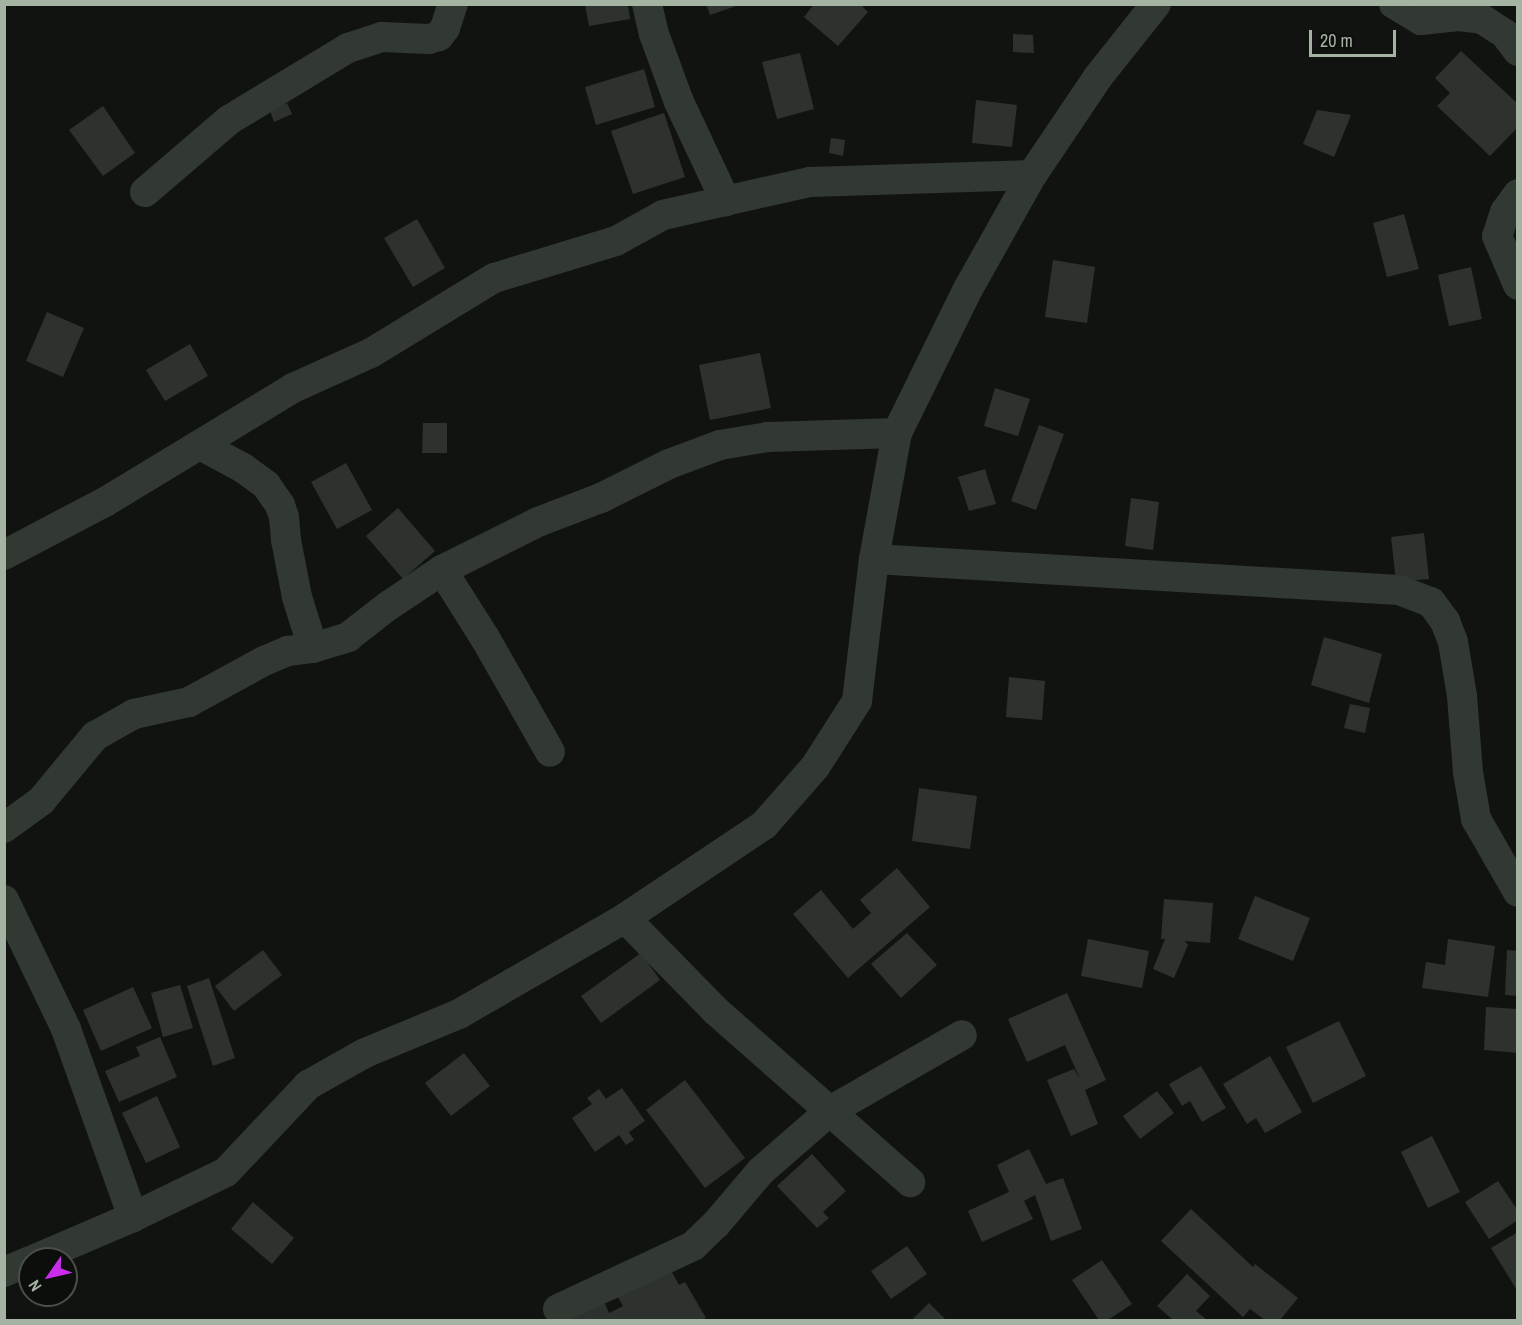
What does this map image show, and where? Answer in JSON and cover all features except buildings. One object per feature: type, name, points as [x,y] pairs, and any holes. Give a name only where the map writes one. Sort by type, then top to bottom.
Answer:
[{"type":"street","points":[[145,192],[229,120],[348,48],[382,37],[429,39],[439,36],[445,28],[453,4]]},
{"type":"street","points":[[647,4],[654,34],[679,102],[726,202]]},
{"type":"street","points":[[63,1247],[134,1217],[226,1172],[308,1086],[365,1053],[459,1014],[625,918],[764,825],[815,767],[857,701],[874,559],[897,433],[968,289],[1032,175],[1098,77],[1156,4]]},
{"type":"street","points":[[1394,4],[1421,20],[1459,15],[1482,19],[1505,34],[1518,51]]},
{"type":"street","points":[[4,555],[105,502],[202,446],[293,388],[371,353],[494,278],[616,241],[663,215],[810,182],[1032,175]]},
{"type":"street","points":[[1518,194],[1505,212],[1497,236],[1518,285]]},
{"type":"street","points":[[4,828],[41,801],[95,736],[134,714],[189,702],[264,661],[288,651],[313,648],[348,637],[388,606],[442,570],[538,522],[601,498],[669,464],[720,445],[768,437],[897,433]]},
{"type":"street","points":[[202,446],[243,468],[266,485],[280,506],[297,597],[313,648]]},
{"type":"street","points":[[874,559],[1399,590],[1431,602],[1445,621],[1454,642],[1462,696],[1467,772],[1476,819],[1518,892]]},
{"type":"street","points":[[442,570],[485,638],[550,752]]},
{"type":"street","points":[[4,900],[66,1029],[134,1217]]},
{"type":"street","points":[[625,918],[716,1011],[910,1182]]},
{"type":"street","points":[[558,1309],[693,1246],[716,1224],[761,1171],[830,1111],[962,1035]]},
{"type":"street","points":[[4,1272],[18,1266]]}]
